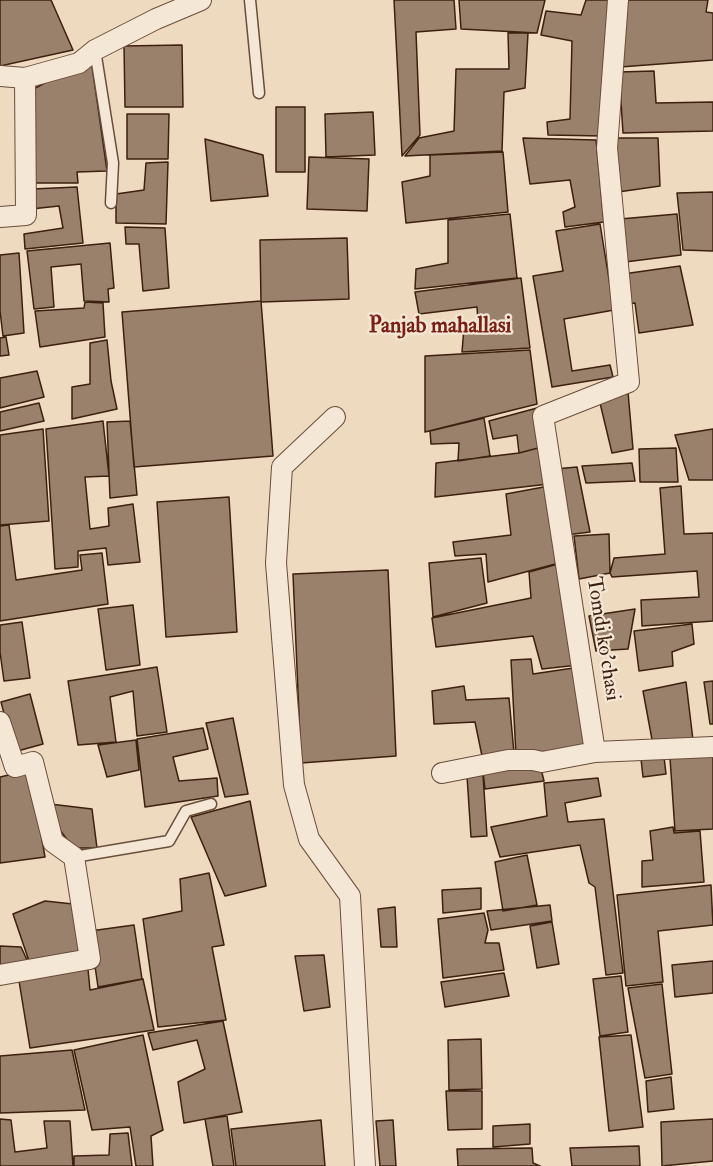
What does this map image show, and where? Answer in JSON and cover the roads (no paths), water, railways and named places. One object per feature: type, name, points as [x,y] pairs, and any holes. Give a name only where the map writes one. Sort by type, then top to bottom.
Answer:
[{"type":"street","points":[[0,76],[25,78],[79,63],[95,50],[156,19],[201,0]]},
{"type":"street","name":"Tomdi ko'chasi","points":[[595,752],[543,416],[629,382],[607,148],[618,0]]},
{"type":"street","points":[[0,217],[26,215],[25,78]]},
{"type":"street","points":[[335,417],[282,467],[276,562],[294,785],[309,839],[350,896],[365,1166]]},
{"type":"street","points":[[0,722],[15,767],[33,762],[53,842],[74,857],[90,959],[0,975]]},
{"type":"street","points":[[442,773],[508,760],[542,762],[595,752],[713,747]]},
{"type":"lane","points":[[250,0],[259,93]]},
{"type":"lane","points":[[95,50],[112,163],[111,203]]},
{"type":"lane","points":[[74,857],[169,841],[186,811],[211,804]]},
{"type":"district","name":"Panjab mahallasi","points":[[440,327]]}]
